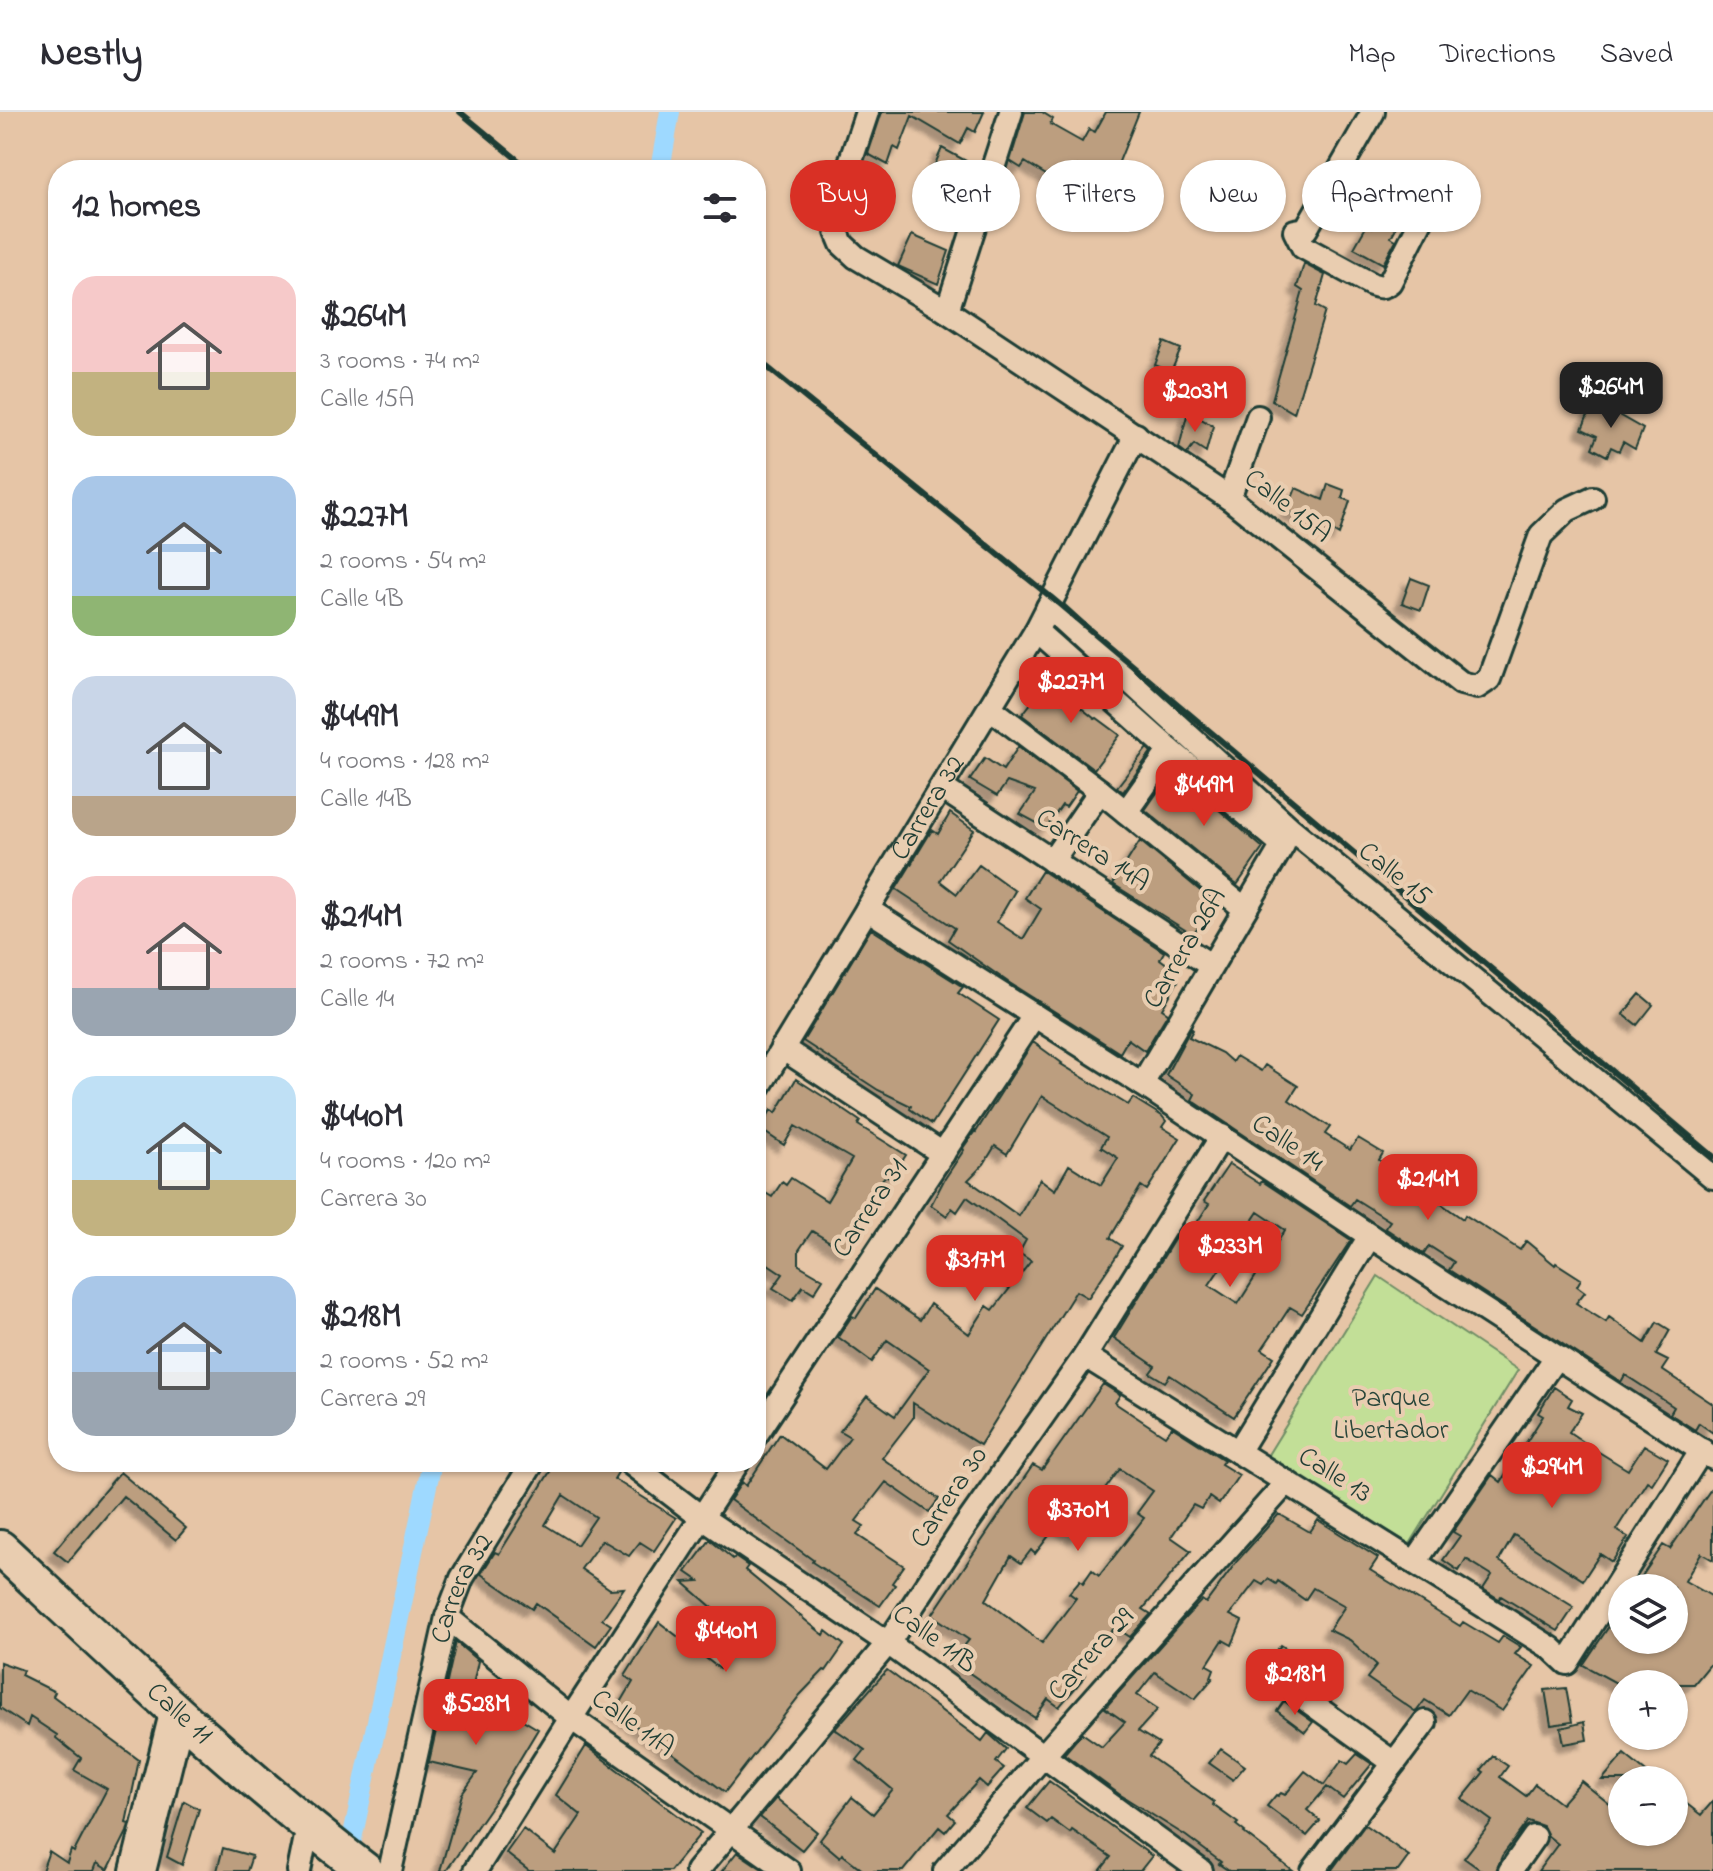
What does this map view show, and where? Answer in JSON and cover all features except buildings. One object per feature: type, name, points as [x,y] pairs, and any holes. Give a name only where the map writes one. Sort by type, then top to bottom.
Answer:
[{"type":"main road","name":"Calle 11","points":[[0,1548],[177,1714],[308,1827],[366,1871]]},
{"type":"main road","points":[[138,1871],[177,1714]]},
{"type":"street","name":"Calle 15A","points":[[867,112],[841,190],[837,232],[842,244],[856,257],[947,311],[1229,498],[1461,683],[1477,687],[1489,679],[1541,535],[1567,510],[1593,498]]},
{"type":"street","points":[[947,311],[1011,112]]},
{"type":"street","points":[[1346,160],[1373,112]]},
{"type":"street","points":[[1302,230],[1295,231],[1303,247],[1380,287],[1390,282],[1415,232]]},
{"type":"street","points":[[1229,498],[1258,417]]},
{"type":"street","name":"Carrera 32","points":[[766,1075],[1036,631],[1136,435]]},
{"type":"street","name":"Calle 15","points":[[1048,607],[1291,829],[1713,1177]]},
{"type":"street","points":[[1036,631],[1170,750],[1126,812]]},
{"type":"street","points":[[990,708],[1100,791],[1245,909]]},
{"type":"street","name":"Carrera 26A","points":[[1142,1084],[1283,845],[1170,750]]},
{"type":"street","name":"Carrera 14A","points":[[942,788],[1210,965]]},
{"type":"street","points":[[1052,861],[1100,791]]},
{"type":"street","name":"Calle 14","points":[[867,909],[1142,1084],[1707,1454]]},
{"type":"street","name":"Carrera 31","points":[[766,1420],[1034,1016]]},
{"type":"street","points":[[782,1048],[943,1154]]},
{"type":"street","name":"Carrera 30","points":[[697,1871],[888,1643],[966,1525],[1085,1356],[1222,1136]]},
{"type":"street","points":[[1238,1452],[1370,1236]]},
{"type":"street","name":"Calle 13","points":[[1085,1356],[1551,1648],[1567,1663],[1707,1454]]},
{"type":"street","points":[[1415,1562],[1556,1357]]},
{"type":"street","name":"Carrera 32","points":[[390,1871],[447,1617],[462,1578],[527,1472]]},
{"type":"street","name":"Calle 11B","points":[[642,1472],[701,1517],[888,1643],[1201,1871]]},
{"type":"street","points":[[475,1871],[731,1472]]},
{"type":"street","name":"Carrera 29","points":[[948,1870],[1043,1756],[1287,1482]]},
{"type":"street","name":"Calle 11A","points":[[447,1617],[571,1718],[789,1871]]},
{"type":"street","points":[[1287,1686],[1394,1763]]},
{"type":"street","points":[[1313,1871],[1425,1722]]},
{"type":"street","points":[[299,1871],[308,1827]]},
{"type":"street","points":[[1515,1869],[1534,1837]]},
{"type":"green space","name":"Parque Libertador","points":[[1378,1276],[1518,1370],[1410,1544],[1266,1458]]},
{"type":"waterway","points":[[662,160],[670,112]]},
{"type":"waterway","points":[[347,1863],[430,1472]]},
{"type":"railway","points":[[460,112],[518,160]]},
{"type":"railway","points":[[766,366],[1052,598],[1713,1156]]}]
